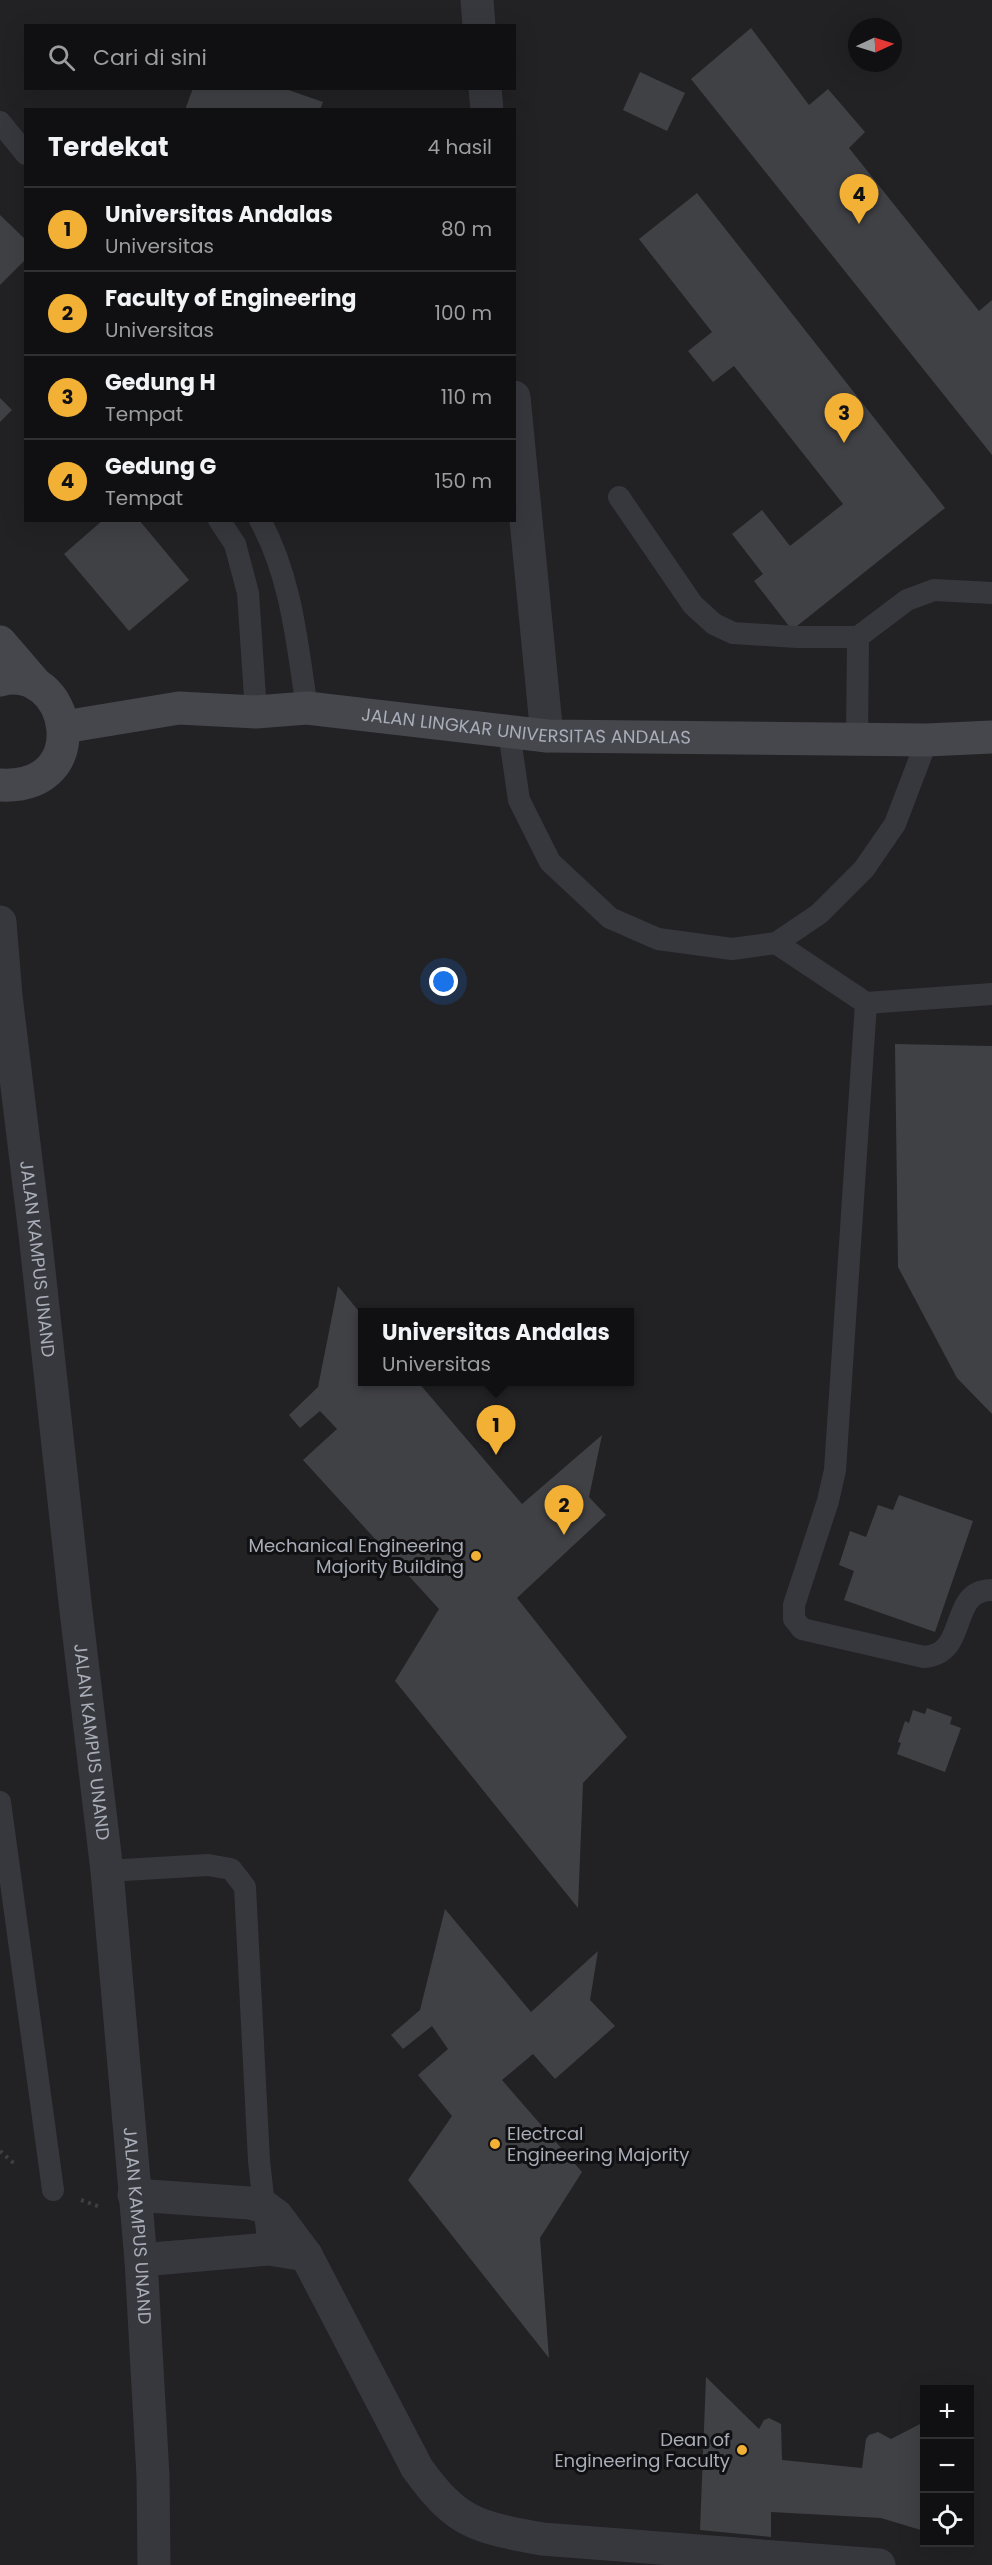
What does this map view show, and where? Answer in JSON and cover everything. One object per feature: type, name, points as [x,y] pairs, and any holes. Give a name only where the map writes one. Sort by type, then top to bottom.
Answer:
[{"type":"street","points":[[477,0],[479,24]]},
{"type":"street","points":[[485,90],[487,108]]},
{"type":"street","points":[[516,418],[547,736]]},
{"type":"street","points":[[0,642],[37,685],[50,696],[59,710],[64,726],[63,743],[57,759],[46,773],[33,782],[17,786],[0,785]]},
{"type":"street","points":[[0,680],[21,679],[37,685]]},
{"type":"street","name":"JALAN LINGKAR UNIVERSITAS ANDALAS","points":[[64,726],[179,708],[256,712],[307,708],[547,736],[857,740],[992,737]]},
{"type":"street","name":"JALAN KAMPUS UNAND","points":[[0,922],[6,996],[107,1871],[141,2260],[153,2475],[154,2565]]},
{"type":"street","points":[[134,2195],[228,2200],[265,2207],[278,2216],[306,2255],[417,2468],[435,2495],[459,2515],[488,2529],[542,2539],[879,2565]]},
{"type":"street","points":[[141,2260],[269,2249],[306,2255]]},
{"type":"lane","points":[[0,122],[24,152]]},
{"type":"lane","points":[[619,497],[693,604],[714,624],[733,633],[797,637],[858,637],[907,600],[934,590],[992,593]]},
{"type":"lane","points":[[220,522],[235,544],[248,593],[256,712]]},
{"type":"lane","points":[[235,544],[262,524],[283,570],[294,616],[307,708]]},
{"type":"lane","points":[[857,740],[858,637]]},
{"type":"lane","points":[[508,732],[519,800],[550,862],[610,918],[658,939],[732,949],[776,943],[819,914],[864,869],[895,824],[927,740]]},
{"type":"lane","points":[[776,943],[866,1003],[992,994]]},
{"type":"lane","points":[[866,1003],[835,1470],[828,1501],[794,1605],[794,1619],[802,1629],[924,1657],[934,1656],[947,1649],[967,1601],[976,1593],[992,1590]]},
{"type":"lane","points":[[0,1802],[53,2190]]},
{"type":"lane","points":[[107,1871],[208,1865],[231,1869],[245,1887],[259,2161],[269,2249]]},
{"type":"shaded area","points":[[0,0],[992,0],[992,2565],[0,2565]]},
{"type":"building","points":[[751,28],[809,105],[828,89],[865,132],[849,148],[979,311],[992,300],[992,455],[691,79]]},
{"type":"building","points":[[640,72],[685,93],[667,131],[623,110]]},
{"type":"building","points":[[192,90],[289,90],[323,102],[321,108],[186,108]]},
{"type":"building","points":[[697,193],[945,508],[792,630],[754,581],[763,574],[732,534],[762,510],[790,546],[843,504],[734,366],[713,382],[688,351],[712,332],[639,239]]},
{"type":"building","points":[[0,215],[24,238],[24,261],[0,285]]},
{"type":"building","points":[[0,398],[12,410],[0,422]]},
{"type":"building","points":[[101,522],[141,522],[189,580],[129,631],[64,554]]},
{"type":"building","points":[[895,1044],[992,1046],[992,1414],[957,1378],[898,1267]]},
{"type":"building","name":"Mechanical Engineering Majority Building","points":[[338,1286],[358,1310],[358,1386],[421,1386],[522,1504],[602,1435],[589,1497],[606,1515],[517,1598],[627,1737],[583,1783],[578,1908],[395,1681],[439,1609],[303,1460],[337,1429],[320,1411],[300,1428],[289,1415],[318,1387]]},
{"type":"building","points":[[899,1495],[973,1521],[935,1632],[844,1600],[854,1571],[839,1565],[850,1531],[866,1537],[878,1505],[893,1510]]},
{"type":"building","points":[[927,1708],[952,1717],[950,1724],[961,1728],[945,1772],[897,1754],[901,1743],[898,1742],[905,1721],[909,1723],[913,1710],[925,1714]]},
{"type":"building","name":"Electrcal Engineering Majority","points":[[445,1909],[531,2012],[598,1951],[590,2000],[615,2026],[555,2079],[533,2054],[502,2080],[582,2172],[540,2238],[549,2358],[408,2180],[452,2116],[418,2075],[448,2049],[432,2026],[403,2049],[391,2035],[420,2010]]},
{"type":"building","name":"Dean of Engineering Faculty","points":[[706,2377],[759,2429],[764,2420],[769,2418],[781,2424],[782,2460],[862,2468],[866,2439],[869,2435],[878,2432],[891,2439],[920,2424],[920,2530],[881,2518],[771,2512],[771,2537],[700,2530]]},
{"type":"place","name":"Gedung G","points":[[859,224]]},
{"type":"place","name":"Gedung H","points":[[844,443]]},
{"type":"place","name":"Universitas Andalas","points":[[496,1455]]},
{"type":"place","name":"Faculty of Engineering","points":[[564,1535]]},
{"type":"place","name":"Mechanical Engineering Majority Building","points":[[476,1556]]},
{"type":"place","name":"Electrcal Engineering Majority","points":[[495,2144]]},
{"type":"place","name":"Dean of Engineering Faculty","points":[[742,2450]]}]
